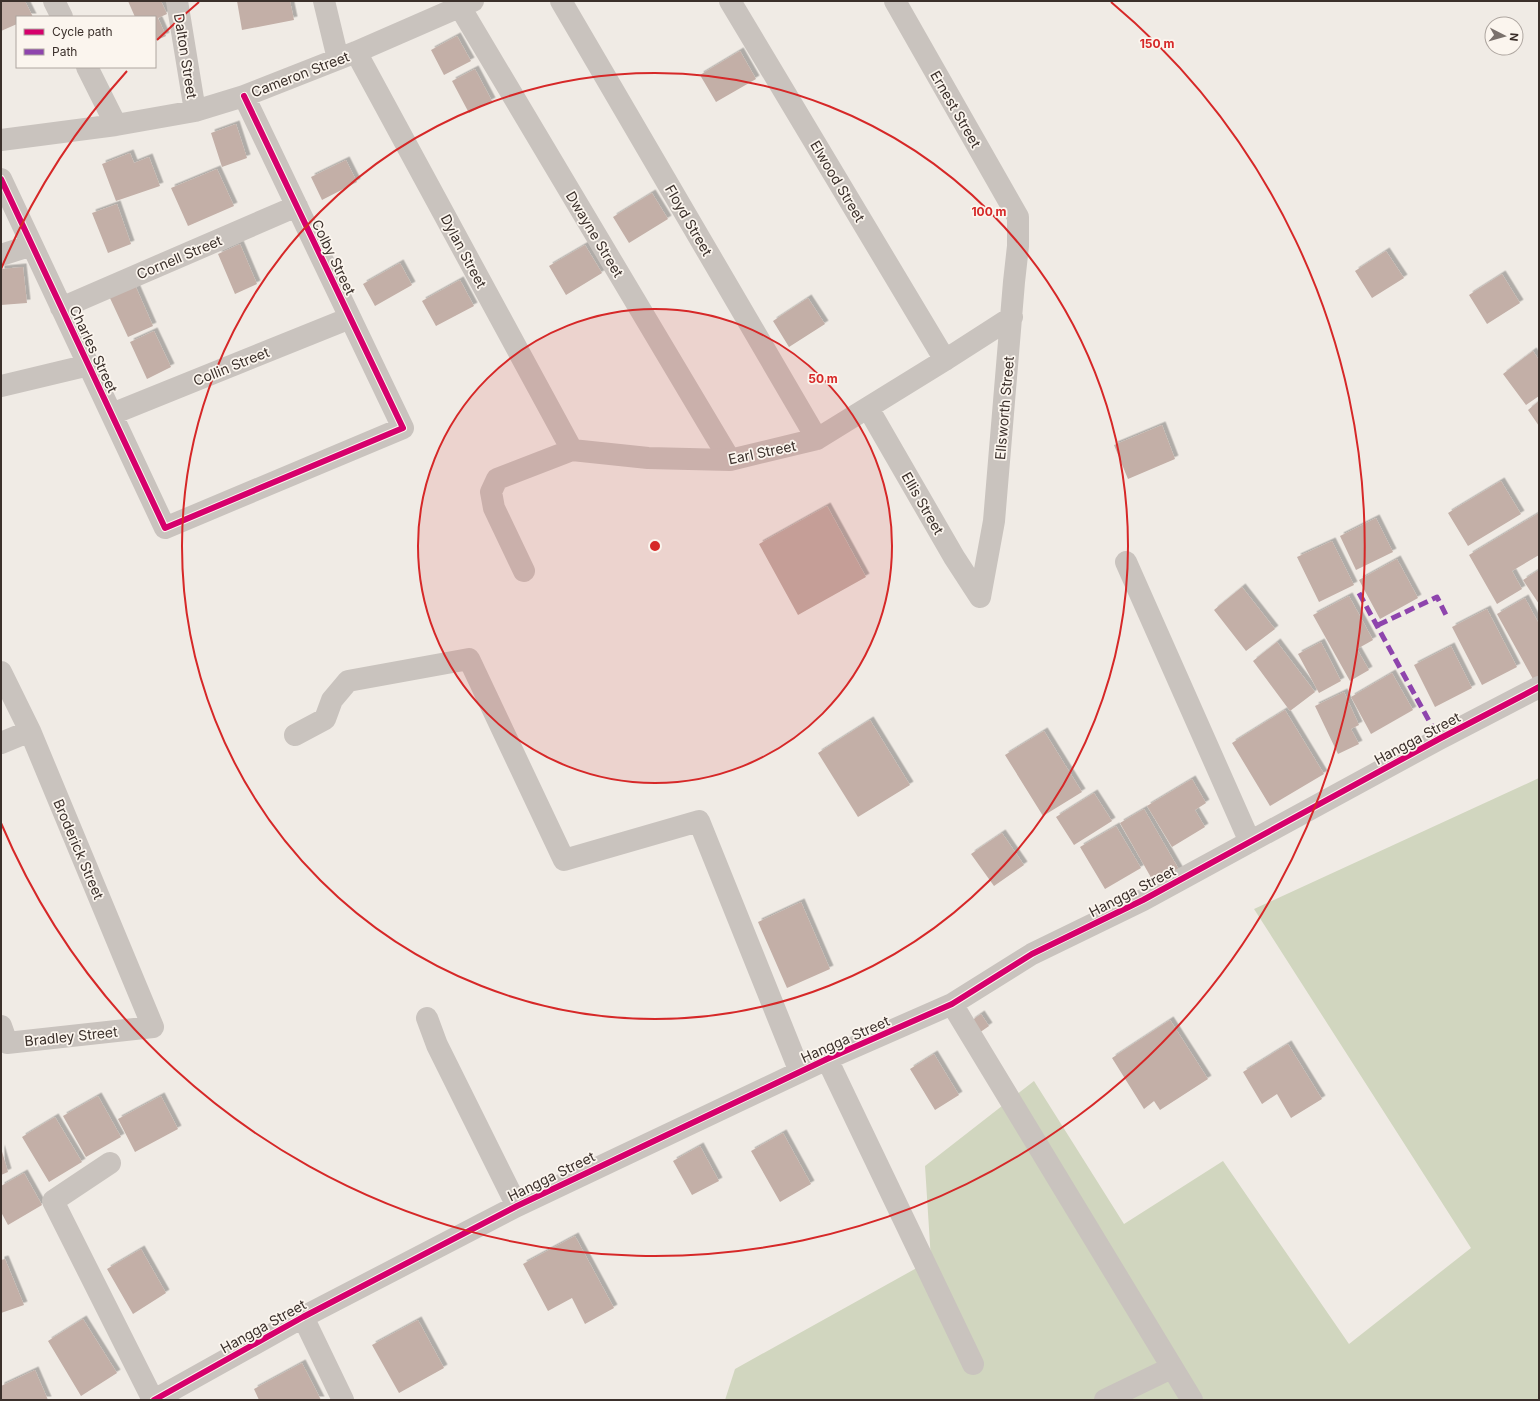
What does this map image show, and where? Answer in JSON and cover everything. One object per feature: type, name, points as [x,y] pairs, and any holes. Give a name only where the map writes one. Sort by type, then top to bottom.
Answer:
[{"type":"street","points":[[54,1],[62,16]]},
{"type":"street","name":"Dalton Street","points":[[177,1],[195,111]]},
{"type":"street","name":"Dylan Street","points":[[324,1],[347,56],[572,450]]},
{"type":"street","name":"Floyd Street","points":[[561,1],[817,439]]},
{"type":"street","name":"Elwood Street","points":[[730,1],[945,360]]},
{"type":"street","name":"Ernest Street","points":[[895,1],[1018,217]]},
{"type":"street","name":"Cameron Street","points":[[1,140],[116,125],[195,111],[244,96],[347,56],[467,4]]},
{"type":"street","name":"Dwayne Street","points":[[467,4],[730,460]]},
{"type":"street","points":[[88,68],[116,125]]},
{"type":"street","name":"Colby Street","points":[[165,528],[403,428],[244,96]]},
{"type":"street","name":"Charles Street","points":[[1,180],[165,528]]},
{"type":"street","name":"Cornell Street","points":[[61,308],[297,206]]},
{"type":"street","name":"Ellsworth Street","points":[[980,597],[994,521],[1018,246],[1018,217]]},
{"type":"street","points":[[1,254],[32,245]]},
{"type":"street","name":"Earl Street","points":[[524,571],[494,508],[491,492],[497,479],[572,450],[648,458],[730,460],[817,439],[945,360],[1012,316]]},
{"type":"street","name":"Collin Street","points":[[112,414],[350,318]]},
{"type":"street","points":[[1,386],[89,365]]},
{"type":"street","name":"Ellis Street","points":[[868,408],[954,557],[980,597]]},
{"type":"street","points":[[1126,562],[1250,842]]},
{"type":"street","points":[[296,735],[325,719],[332,700],[348,681],[469,659],[564,860],[699,821],[800,1072]]},
{"type":"street","name":"Broderick Street","points":[[1,672],[30,731],[153,1027]]},
{"type":"street","name":"Hangga Street","points":[[154,1400],[303,1317],[516,1206],[827,1059],[952,1004],[1032,954],[1144,900],[1439,739],[1539,688]]},
{"type":"street","points":[[1,743],[30,731]]},
{"type":"street","points":[[952,1004],[1171,1368],[1192,1400]]},
{"type":"street","points":[[427,1018],[437,1045],[516,1206]]},
{"type":"street","name":"Bradley Street","points":[[1,1026],[7,1043],[153,1027]]},
{"type":"street","points":[[827,1059],[973,1364]]},
{"type":"street","points":[[110,1163],[53,1201],[154,1400]]},
{"type":"street","points":[[303,1317],[343,1400]]},
{"type":"street","points":[[1105,1400],[1171,1368]]},
{"type":"green space","points":[[1539,778],[1539,1400],[725,1400],[735,1369],[931,1260],[925,1166],[1034,1081],[1124,1224],[1223,1161],[1349,1344],[1471,1248],[1254,909]]},
{"type":"building","points":[[1,1],[25,1],[32,16],[16,16],[16,24],[1,31]]},
{"type":"building","points":[[128,1],[161,1],[167,14],[158,18],[166,36],[156,41],[156,16],[135,16]]},
{"type":"building","points":[[237,1],[290,1],[294,20],[242,30]]},
{"type":"building","points":[[457,36],[471,61],[444,75],[431,50]]},
{"type":"building","points":[[740,51],[756,79],[716,102],[700,75]]},
{"type":"building","points":[[475,69],[492,101],[469,113],[452,81]]},
{"type":"building","points":[[236,124],[247,158],[222,167],[211,133]]},
{"type":"building","points":[[130,153],[134,163],[149,157],[160,186],[116,201],[102,164]]},
{"type":"building","points":[[346,160],[357,182],[322,200],[311,177]]},
{"type":"building","points":[[217,169],[234,206],[188,226],[171,188]]},
{"type":"building","points":[[652,193],[668,219],[629,243],[613,217]]},
{"type":"building","points":[[117,204],[131,244],[108,253],[92,213]]},
{"type":"building","points":[[240,244],[257,284],[235,294],[218,254]]},
{"type":"building","points":[[585,245],[602,273],[566,295],[549,266]]},
{"type":"building","points":[[1386,251],[1404,278],[1372,298],[1355,271]]},
{"type":"building","points":[[400,263],[412,285],[375,306],[363,284]]},
{"type":"building","points":[[23,267],[27,303],[1,305],[1,269]]},
{"type":"building","points":[[1502,274],[1520,303],[1487,324],[1469,295]]},
{"type":"building","points":[[460,280],[474,306],[436,326],[422,301]]},
{"type":"building","points":[[135,285],[153,326],[128,337],[109,296]]},
{"type":"building","points":[[808,298],[825,324],[789,347],[773,321]]},
{"type":"building","points":[[154,331],[171,367],[147,379],[130,342]]},
{"type":"building","points":[[1533,351],[1539,360],[1539,396],[1526,405],[1503,374]]},
{"type":"building","points":[[1539,401],[1539,426],[1528,410]]},
{"type":"building","points":[[1162,425],[1175,459],[1128,479],[1114,445]]},
{"type":"building","points":[[1501,481],[1521,514],[1468,546],[1448,513]]},
{"type":"building","points":[[827,506],[866,577],[798,615],[759,544]]},
{"type":"building","points":[[1539,513],[1539,555],[1512,571],[1522,589],[1497,604],[1469,555]]},
{"type":"building","points":[[1376,518],[1393,552],[1356,570],[1340,536]]},
{"type":"building","points":[[1332,541],[1354,585],[1319,602],[1297,557]]},
{"type":"building","points":[[1397,559],[1418,598],[1380,619],[1359,580]]},
{"type":"building","points":[[1539,570],[1539,604],[1523,580]]},
{"type":"building","points":[[1242,587],[1275,629],[1246,651],[1214,610]]},
{"type":"building","points":[[1349,596],[1373,640],[1357,649],[1369,670],[1350,681],[1313,615]]},
{"type":"building","points":[[1525,598],[1539,624],[1539,676],[1533,679],[1497,614]]},
{"type":"building","points":[[1487,609],[1517,667],[1482,685],[1452,627]]},
{"type":"building","points":[[1277,642],[1315,692],[1290,711],[1253,661]]},
{"type":"building","points":[[1321,642],[1341,681],[1319,693],[1298,654]]},
{"type":"building","points":[[1451,646],[1472,688],[1435,707],[1414,665]]},
{"type":"building","points":[[1392,673],[1413,710],[1371,734],[1351,697]]},
{"type":"building","points":[[1344,692],[1359,725],[1351,729],[1359,744],[1338,754],[1315,706]]},
{"type":"building","points":[[1285,710],[1324,774],[1270,806],[1232,743]]},
{"type":"building","points":[[870,720],[910,785],[858,817],[818,753]]},
{"type":"building","points":[[1044,731],[1082,792],[1043,816],[1005,755]]},
{"type":"building","points":[[1192,779],[1206,803],[1195,810],[1205,827],[1172,847],[1147,806]]},
{"type":"building","points":[[1094,793],[1112,821],[1074,845],[1056,817]]},
{"type":"building","points":[[1144,809],[1181,873],[1157,888],[1120,823]]},
{"type":"building","points":[[1116,826],[1141,868],[1105,889],[1080,847]]},
{"type":"building","points":[[1002,833],[1024,865],[994,886],[971,854]]},
{"type":"building","points":[[801,902],[830,969],[787,988],[758,922]]},
{"type":"building","points":[[981,1014],[989,1026],[979,1033],[971,1021]]},
{"type":"building","points":[[1170,1020],[1208,1079],[1160,1110],[1154,1101],[1144,1109],[1112,1058]]},
{"type":"building","points":[[1288,1044],[1322,1099],[1291,1118],[1277,1094],[1262,1104],[1243,1072]]},
{"type":"building","points":[[934,1054],[959,1095],[935,1110],[910,1069]]},
{"type":"building","points":[[98,1096],[121,1137],[86,1157],[63,1116]]},
{"type":"building","points":[[161,1096],[178,1129],[135,1152],[118,1119]]},
{"type":"building","points":[[55,1117],[82,1162],[49,1182],[22,1137]]},
{"type":"building","points":[[783,1133],[811,1184],[780,1202],[751,1151]]},
{"type":"building","points":[[700,1146],[719,1181],[692,1195],[673,1161]]},
{"type":"building","points":[[1,1148],[8,1172],[1,1175]]},
{"type":"building","points":[[24,1173],[42,1205],[8,1225],[1,1212],[1,1186]]},
{"type":"building","points":[[575,1236],[614,1308],[585,1324],[572,1298],[548,1311],[523,1264]]},
{"type":"building","points":[[141,1249],[166,1293],[133,1314],[107,1269]]},
{"type":"building","points":[[5,1259],[24,1305],[1,1313],[1,1260]]},
{"type":"building","points":[[83,1319],[117,1373],[81,1396],[48,1341]]},
{"type":"building","points":[[418,1320],[444,1368],[399,1393],[372,1345]]},
{"type":"building","points":[[302,1363],[321,1400],[259,1400],[254,1389]]},
{"type":"building","points":[[35,1370],[48,1400],[1,1400],[1,1386]]},
{"type":"marked path","points":[[1359,593],[1439,739]]},
{"type":"marked path","points":[[1378,625],[1437,597],[1447,617]]},
{"type":"cycle path","points":[[1,179],[165,528],[403,428],[244,96]]},
{"type":"cycle path","points":[[154,1400],[303,1317],[517,1206],[827,1059],[952,1004],[1032,954],[1143,900],[1439,739],[1539,687]]}]
